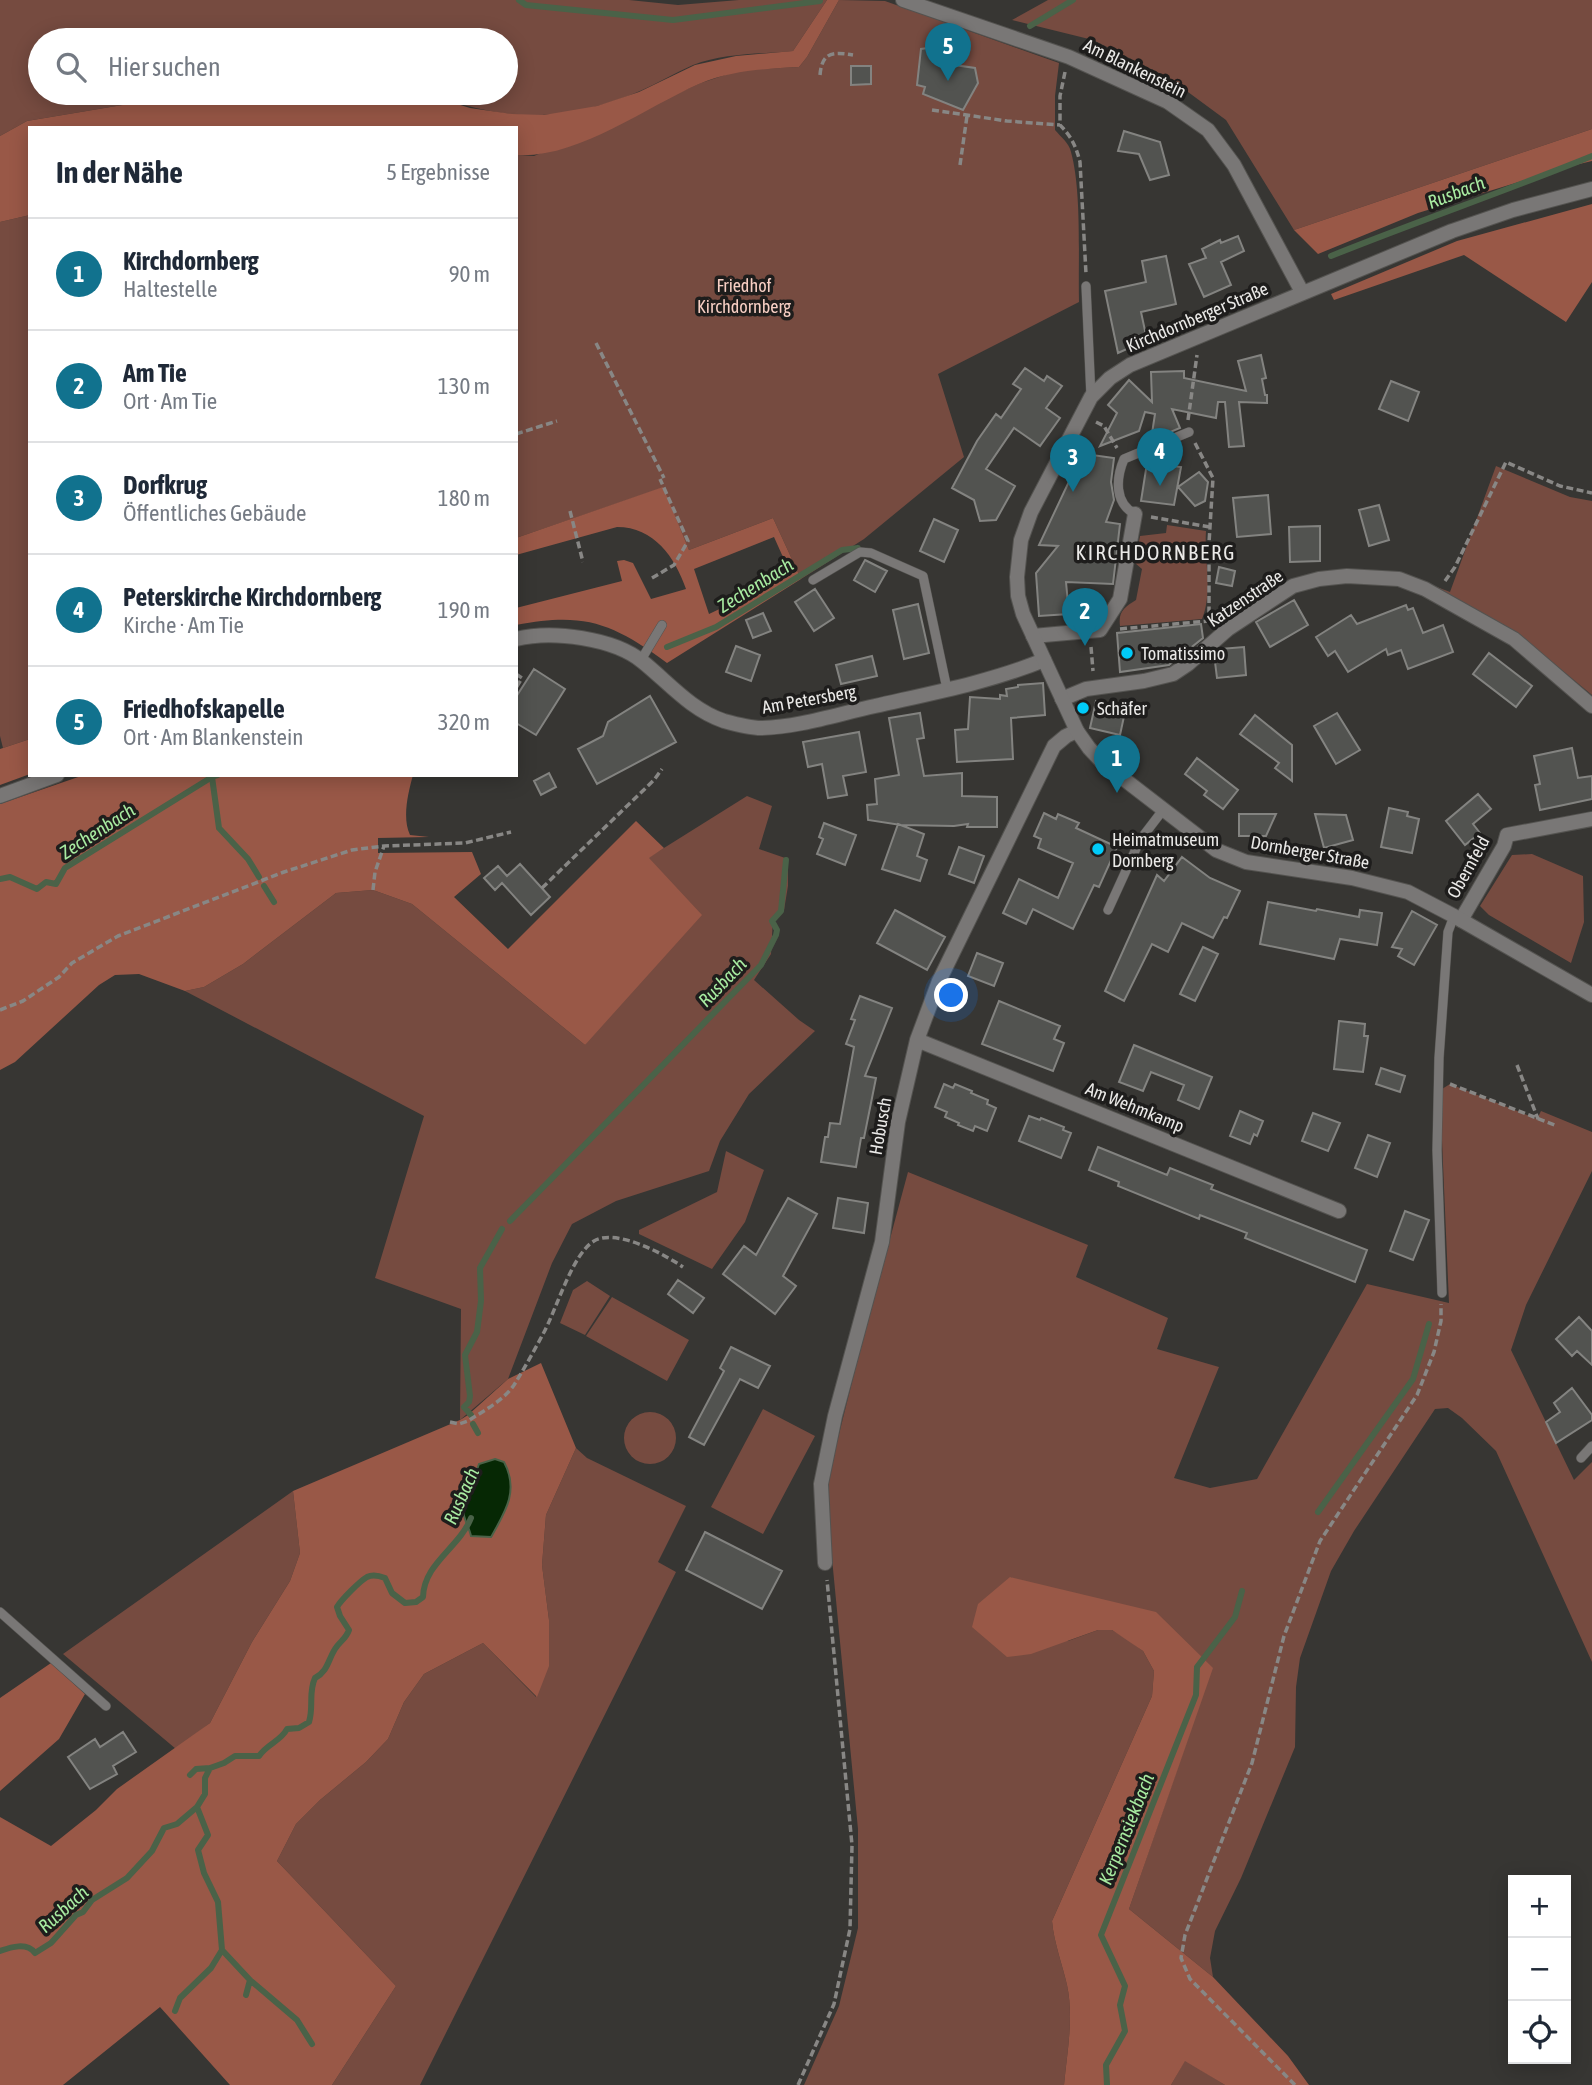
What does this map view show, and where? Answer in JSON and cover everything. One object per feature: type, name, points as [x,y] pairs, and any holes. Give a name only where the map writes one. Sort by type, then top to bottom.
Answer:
[{"type":"street","name":"Am Blankenstein","points":[[904,0],[1069,57],[1168,102],[1208,130],[1234,165],[1302,292]]},
{"type":"street","name":"Kirchdornberger Straße","points":[[1044,660],[1018,596],[1021,540],[1031,512],[1091,397],[1110,379],[1130,365],[1452,231],[1513,210],[1592,189]]},
{"type":"street","points":[[1033,636],[1095,631],[1120,599],[1135,514]]},
{"type":"street","name":"Katzenstraße","points":[[1062,699],[1094,687],[1144,681],[1173,674],[1219,637],[1293,586],[1319,579],[1347,576],[1399,579],[1425,589],[1514,639],[1592,706]]},
{"type":"street","name":"Am Petersberg","points":[[518,639],[544,635],[592,640],[616,648],[641,660],[685,700],[723,720],[759,728],[805,722],[947,689],[1009,673],[1044,660]]},
{"type":"street","name":"Dornberger Straße","points":[[1044,660],[1077,731],[1089,748],[1103,763],[1216,850],[1246,862],[1391,886],[1422,898],[1592,995]]},
{"type":"street","name":"Hobusch","points":[[825,1563],[821,1484],[835,1416],[882,1242],[898,1122],[917,1040],[939,981],[1055,746],[1077,731]]},
{"type":"street","points":[[0,796],[52,777]]},
{"type":"street","name":"Obernfeld","points":[[1458,918],[1504,846],[1507,835],[1592,819]]},
{"type":"street","name":"Am Wehmkamp","points":[[917,1040],[1339,1210]]},
{"type":"lane","points":[[1086,286],[1091,397]]},
{"type":"lane","points":[[1135,514],[1121,503],[1119,493],[1124,458],[1189,432]]},
{"type":"lane","points":[[813,580],[860,552],[923,576],[947,689]]},
{"type":"lane","points":[[641,660],[662,625]]},
{"type":"lane","points":[[1108,910],[1140,840],[1163,810]]},
{"type":"lane","points":[[1442,1293],[1437,1150],[1439,1080],[1448,932],[1458,918]]},
{"type":"lane","points":[[1581,1458],[1592,1446]]},
{"type":"lane","points":[[0,1612],[106,1706]]},
{"type":"path","points":[[820,75],[821,65],[827,57],[836,52],[853,55]]},
{"type":"path","points":[[1060,125],[1060,96],[1069,57]]},
{"type":"path","points":[[932,110],[1060,125],[1070,135],[1080,162],[1086,286]]},
{"type":"path","points":[[960,165],[967,116]]},
{"type":"path","points":[[1200,336],[1187,427],[1213,478],[1208,621],[1219,637]]},
{"type":"path","points":[[596,343],[662,479],[688,541],[674,565],[652,578]]},
{"type":"path","points":[[518,433],[557,421]]},
{"type":"path","points":[[1104,426],[1122,455]]},
{"type":"path","points":[[1441,583],[1446,581],[1455,567],[1506,462],[1560,486],[1592,493]]},
{"type":"path","points":[[570,511],[583,562]]},
{"type":"path","points":[[1135,514],[1210,527]]},
{"type":"path","points":[[1094,687],[1095,631],[1208,621]]},
{"type":"path","points":[[542,888],[654,780],[662,769]]},
{"type":"path","points":[[0,1010],[23,1001],[59,977],[72,962],[118,936],[284,872],[352,850],[465,843],[511,832]]},
{"type":"path","points":[[373,890],[375,872],[384,846]]},
{"type":"path","points":[[1517,1065],[1538,1119]]},
{"type":"path","points":[[1439,1080],[1557,1126]]},
{"type":"path","points":[[450,1422],[459,1424],[468,1421],[513,1387],[544,1334],[575,1264],[594,1241],[607,1237],[620,1238],[651,1249],[683,1267]]},
{"type":"path","points":[[1295,2085],[1190,1979],[1181,1958],[1185,1935],[1252,1763],[1284,1636],[1320,1541],[1417,1395],[1434,1352],[1441,1321],[1442,1293]]},
{"type":"path","points":[[798,2085],[834,2004],[850,1929],[852,1845],[825,1563]]},
{"type":"green space","points":[[0,0],[629,0],[678,5],[739,0],[827,0],[793,51],[730,56],[705,61],[617,100],[580,110],[542,115],[497,112],[464,105],[518,105],[518,28],[28,28],[28,105],[122,105],[27,121],[0,136]]},
{"type":"green space","name":"Friedhof Kirchdornberg","points":[[839,0],[885,1],[1059,63],[1055,130],[1069,146],[1077,186],[1079,302],[938,374],[964,457],[864,539],[801,579],[773,518],[689,550],[662,488],[518,537],[518,155],[534,156],[701,83],[740,70],[799,67]]},
{"type":"green space","points":[[1048,0],[1592,0],[1592,129],[1294,230],[1226,120],[1169,78],[1093,40],[1012,20]]},
{"type":"green space","points":[[28,215],[28,740],[3,748],[0,736],[0,222]]},
{"type":"green space","points":[[1496,466],[1570,497],[1592,501],[1592,695],[1518,634],[1416,579],[1450,592]]},
{"type":"green space","points":[[1167,525],[1206,531],[1208,587],[1202,619],[1120,626],[1123,610],[1136,600],[1142,569],[1135,563],[1140,536],[1166,533]]},
{"type":"green space","points":[[747,796],[772,806],[759,849],[788,859],[788,886],[784,910],[773,918],[771,954],[754,980],[815,1031],[749,1094],[720,1141],[709,1171],[616,1201],[572,1224],[552,1263],[508,1379],[460,1420],[461,1309],[375,1278],[424,1116],[185,991],[204,987],[243,964],[336,893],[373,890],[412,904],[585,1045],[648,858]]},
{"type":"green space","points":[[1532,854],[1583,876],[1584,922],[1571,963],[1489,915],[1480,906],[1512,855]]},
{"type":"green space","points":[[1450,1084],[1537,1119],[1541,1111],[1592,1132],[1592,1171],[1526,1305],[1511,1350],[1574,1480],[1592,1462],[1592,1662],[1496,1451],[1448,1408],[1435,1409],[1354,1531],[1331,1571],[1300,1658],[1296,1687],[1295,1747],[1241,1878],[1215,1931],[1210,1958],[1213,1977],[1129,1909],[1212,1668],[1010,1577],[1068,1641],[1098,1630],[1112,1630],[1143,1651],[1154,1671],[1152,1696],[1052,1921],[1070,2010],[1064,2085],[804,2085],[839,2006],[858,1928],[858,1829],[831,1548],[828,1487],[860,1350],[908,1172],[1088,1245],[1076,1277],[1168,1318],[1157,1349],[1219,1367],[1174,1478],[1210,1488],[1257,1479],[1367,1284],[1449,1303],[1442,1089]]},
{"type":"green space","points":[[726,1151],[764,1170],[745,1222],[712,1269],[639,1234],[639,1230],[717,1192]]},
{"type":"green space","points":[[587,1281],[610,1296],[585,1335],[560,1323],[573,1290]]},
{"type":"green space","points":[[612,1297],[689,1340],[667,1381],[586,1336]]},
{"type":"green space","points":[[763,1409],[815,1436],[763,1534],[711,1507]]},
{"type":"green space","points":[[650,1412],[660,1414],[668,1420],[674,1428],[674,1448],[668,1456],[660,1462],[650,1464],[640,1462],[632,1456],[626,1448],[624,1438],[626,1428],[632,1420],[640,1414]]},
{"type":"green space","points":[[576,1448],[587,1458],[686,1506],[658,1562],[676,1572],[420,2085],[332,2085],[396,1986],[277,1861],[296,1824],[388,1739],[404,1702],[424,1674],[483,1643],[536,1697],[549,1620],[542,1565],[546,1515]]},
{"type":"green space","points":[[293,1491],[300,1553],[290,1581],[252,1642],[210,1723],[176,1749],[63,1654]]},
{"type":"green space","points":[[1185,2060],[1225,2085],[1171,2085]]},
{"type":"shaded area","points":[[827,0],[839,0],[799,67],[748,71],[711,79],[586,141],[539,154],[518,155],[518,126],[28,126],[28,215],[0,222],[0,136],[27,121],[122,105],[460,105],[512,114],[544,115],[597,106],[639,92],[695,65],[736,56],[793,51]]},
{"type":"shaded area","points":[[1592,129],[1592,161],[1418,213],[1318,254],[1294,230]]},
{"type":"shaded area","points":[[1592,204],[1592,282],[1566,322],[1464,255],[1334,300],[1331,294],[1457,241]]},
{"type":"shaded area","points":[[663,487],[689,550],[773,518],[801,579],[667,663],[630,638],[597,624],[561,620],[518,625],[518,607],[622,581],[617,561],[633,563],[651,599],[686,589],[676,566],[661,546],[642,532],[617,527],[518,554],[518,537]],"holes":[[[774,537],[791,575],[709,614],[694,569]]]},
{"type":"shaded area","points":[[28,740],[28,775],[0,785],[0,749]]},
{"type":"shaded area","points":[[78,777],[412,777],[406,821],[410,835],[429,837],[378,838],[378,853],[472,852],[481,874],[454,897],[508,949],[636,821],[664,848],[649,858],[702,915],[585,1045],[412,904],[373,890],[336,893],[243,964],[204,987],[185,991],[139,974],[115,975],[99,985],[15,1062],[0,1070],[0,804]]},
{"type":"shaded area","points":[[541,1363],[576,1448],[546,1515],[542,1565],[549,1620],[549,1666],[537,1697],[483,1643],[424,1674],[404,1702],[388,1739],[296,1824],[277,1861],[396,1986],[332,2085],[230,2085],[160,2007],[63,2085],[0,2085],[0,1817],[51,1846],[96,1810],[117,1789],[210,1723],[252,1642],[290,1581],[300,1553],[293,1491],[460,1420],[508,1379]]},
{"type":"shaded area","points":[[495,1459],[504,1462],[508,1472],[509,1500],[491,1537],[471,1536],[463,1509],[479,1464]]},
{"type":"shaded area","points":[[1010,1577],[1156,1612],[1213,1668],[1129,1909],[1213,1977],[1288,2056],[1309,2085],[1225,2085],[1185,2061],[1171,2085],[1064,2085],[1070,2010],[1052,1921],[1152,1696],[1154,1671],[1143,1651],[1112,1630],[1098,1630],[1031,1654],[1007,1657],[972,1627],[978,1604]]},
{"type":"shaded area","points":[[51,1663],[85,1694],[59,1739],[0,1791],[0,1698]]},
{"type":"building","points":[[935,47],[941,63],[975,68],[978,83],[963,110],[923,94],[925,87],[917,85],[921,49]]},
{"type":"building","points":[[851,66],[871,66],[871,84],[851,85]]},
{"type":"building","points":[[1124,131],[1160,142],[1169,175],[1150,180],[1139,154],[1118,151]]},
{"type":"building","points":[[1238,236],[1244,251],[1221,262],[1231,285],[1204,297],[1189,264],[1206,258],[1202,249],[1220,240],[1221,243]]},
{"type":"building","points":[[1166,256],[1176,304],[1141,312],[1147,340],[1118,353],[1105,291],[1146,282],[1142,261]]},
{"type":"building","points":[[1261,355],[1266,378],[1262,379],[1267,403],[1239,402],[1244,446],[1229,447],[1225,402],[1218,402],[1216,418],[1172,409],[1180,428],[1151,440],[1155,414],[1145,412],[1139,431],[1100,446],[1117,413],[1108,405],[1129,380],[1152,402],[1151,372],[1184,371],[1184,378],[1246,391],[1238,361]]},
{"type":"building","points":[[1025,368],[1044,381],[1047,376],[1062,386],[1046,408],[1060,418],[1040,446],[1014,428],[986,469],[1015,486],[996,520],[980,521],[974,500],[952,488],[977,441],[996,414],[1001,418],[1021,389],[1013,384]]},
{"type":"building","points":[[1391,381],[1419,392],[1408,421],[1379,409]]},
{"type":"building","points":[[1085,454],[1114,458],[1111,482],[1114,500],[1106,522],[1120,524],[1113,584],[1066,582],[1069,614],[1039,616],[1036,573],[1058,546],[1039,545],[1073,473],[1080,476]]},
{"type":"building","points":[[1147,463],[1181,467],[1174,505],[1141,501]]},
{"type":"building","points":[[1199,472],[1208,482],[1205,501],[1195,506],[1178,487]]},
{"type":"building","points":[[1268,495],[1271,534],[1237,537],[1233,498]]},
{"type":"building","points":[[1379,505],[1389,540],[1369,546],[1359,510]]},
{"type":"building","points":[[934,519],[958,530],[944,562],[920,551]]},
{"type":"building","points":[[1320,526],[1320,561],[1290,562],[1289,527]]},
{"type":"building","points":[[865,560],[887,571],[875,592],[854,580]]},
{"type":"building","points":[[1219,567],[1235,571],[1232,586],[1216,583]]},
{"type":"building","points":[[815,589],[834,618],[814,631],[795,602]]},
{"type":"building","points":[[1294,600],[1308,625],[1270,647],[1256,622]]},
{"type":"building","points":[[918,604],[929,653],[904,659],[893,610]]},
{"type":"building","points":[[1406,605],[1408,610],[1413,608],[1423,633],[1443,625],[1453,652],[1408,669],[1401,650],[1388,655],[1386,649],[1348,672],[1335,651],[1328,656],[1316,637],[1351,615],[1357,624]]},
{"type":"building","points":[[763,613],[771,631],[753,638],[746,620]]},
{"type":"building","points":[[1201,624],[1203,638],[1169,665],[1120,672],[1117,633]]},
{"type":"building","points":[[736,646],[760,655],[751,681],[726,672]]},
{"type":"building","points":[[1244,647],[1246,675],[1217,678],[1214,654],[1220,649]]},
{"type":"building","points":[[1489,653],[1532,686],[1516,707],[1473,674]]},
{"type":"building","points":[[872,656],[877,676],[841,684],[836,665]]},
{"type":"building","points":[[534,669],[565,689],[536,735],[518,724],[518,694]]},
{"type":"building","points":[[1043,683],[1045,715],[1011,718],[1013,759],[957,762],[955,730],[968,729],[970,697],[1000,699],[1000,695],[1007,696],[1006,689]]},
{"type":"building","points":[[650,696],[676,742],[597,784],[578,749],[603,736],[608,722]]},
{"type":"building","points":[[1096,701],[1126,707],[1120,735],[1090,728]]},
{"type":"building","points":[[920,713],[924,738],[917,739],[924,776],[962,773],[962,796],[997,797],[997,827],[967,827],[968,824],[901,825],[868,820],[867,805],[877,804],[875,779],[899,775],[889,718]]},
{"type":"building","points":[[1337,713],[1360,750],[1336,764],[1314,726]]},
{"type":"building","points":[[1255,715],[1292,745],[1292,781],[1275,768],[1279,763],[1240,734]]},
{"type":"building","points":[[859,732],[866,772],[843,776],[847,795],[828,798],[822,764],[808,767],[803,742]]},
{"type":"building","points":[[1572,748],[1578,778],[1592,776],[1592,799],[1540,810],[1535,785],[1540,784],[1534,756]]},
{"type":"building","points":[[1197,758],[1238,790],[1223,809],[1204,795],[1207,791],[1185,774]]},
{"type":"building","points":[[549,773],[556,787],[541,795],[534,781]]},
{"type":"building","points":[[1478,794],[1491,809],[1473,824],[1480,833],[1465,845],[1446,821]]},
{"type":"building","points":[[1389,808],[1408,812],[1407,816],[1419,819],[1412,853],[1381,847]]},
{"type":"building","points":[[1044,813],[1056,819],[1058,814],[1079,823],[1076,828],[1117,847],[1099,887],[1094,885],[1073,929],[1033,909],[1026,924],[1003,913],[1019,879],[1058,898],[1073,863],[1038,848],[1041,839],[1034,836]]},
{"type":"building","points":[[1239,814],[1276,814],[1266,836],[1239,836]]},
{"type":"building","points":[[1315,814],[1346,815],[1353,840],[1324,848]]},
{"type":"building","points":[[824,823],[856,835],[845,865],[817,854],[823,839],[819,837]]},
{"type":"building","points":[[898,824],[924,834],[917,856],[927,860],[920,881],[882,869]]},
{"type":"building","points":[[959,847],[984,856],[974,883],[949,874]]},
{"type":"building","points":[[1182,857],[1210,878],[1240,891],[1227,918],[1224,917],[1213,938],[1182,923],[1168,952],[1152,944],[1124,1001],[1105,991],[1157,875],[1164,881]]},
{"type":"building","points":[[520,864],[550,897],[531,915],[502,883],[495,890],[484,878],[498,866],[507,876]]},
{"type":"building","points":[[1268,902],[1359,917],[1360,910],[1382,913],[1377,945],[1340,939],[1334,959],[1260,944]]},
{"type":"building","points":[[895,910],[945,937],[927,970],[877,943]]},
{"type":"building","points":[[1412,911],[1437,925],[1414,965],[1398,956],[1402,949],[1392,947]]},
{"type":"building","points":[[1203,947],[1218,954],[1195,1001],[1180,994]]},
{"type":"building","points":[[977,953],[1003,963],[994,986],[968,976]]},
{"type":"building","points":[[860,996],[892,1008],[865,1076],[876,1078],[856,1167],[821,1162],[830,1123],[840,1124],[854,1047],[846,1044],[855,1020],[851,1019]]},
{"type":"building","points":[[999,1001],[1060,1026],[1054,1039],[1064,1043],[1053,1071],[982,1044]]},
{"type":"building","points":[[1339,1021],[1365,1024],[1364,1036],[1368,1036],[1363,1072],[1334,1069]]},
{"type":"building","points":[[1134,1045],[1212,1077],[1199,1109],[1178,1100],[1184,1085],[1151,1072],[1143,1091],[1119,1082]]},
{"type":"building","points":[[1381,1068],[1405,1076],[1400,1092],[1376,1084]]},
{"type":"building","points":[[944,1084],[953,1088],[955,1084],[972,1091],[971,1093],[988,1100],[987,1104],[996,1108],[987,1131],[975,1126],[973,1131],[958,1125],[959,1123],[945,1117],[947,1112],[935,1107]]},
{"type":"building","points":[[1240,1111],[1263,1121],[1257,1136],[1254,1134],[1250,1144],[1230,1136]]},
{"type":"building","points":[[1313,1113],[1340,1123],[1328,1151],[1302,1141]]},
{"type":"building","points":[[1029,1116],[1064,1127],[1063,1130],[1071,1133],[1061,1158],[1019,1141]]},
{"type":"building","points":[[1368,1135],[1390,1143],[1377,1177],[1355,1168]]},
{"type":"building","points":[[1098,1147],[1167,1175],[1170,1168],[1213,1185],[1211,1189],[1367,1250],[1355,1282],[1245,1238],[1247,1233],[1200,1215],[1199,1219],[1118,1186],[1119,1182],[1089,1170]]},
{"type":"building","points":[[788,1198],[817,1214],[783,1276],[796,1286],[775,1314],[723,1274],[744,1246],[756,1255]]},
{"type":"building","points":[[838,1198],[868,1203],[864,1233],[833,1228]]},
{"type":"building","points":[[1405,1211],[1429,1220],[1413,1260],[1390,1251]]},
{"type":"building","points":[[678,1280],[704,1298],[693,1313],[668,1294]]},
{"type":"building","points":[[1579,1317],[1592,1331],[1592,1365],[1577,1351],[1572,1356],[1556,1339]]},
{"type":"building","points":[[731,1347],[770,1366],[758,1388],[740,1379],[704,1445],[689,1437],[724,1371],[720,1368]]},
{"type":"building","points":[[1572,1388],[1592,1415],[1592,1420],[1556,1443],[1546,1422],[1560,1412],[1554,1403]]},
{"type":"building","points":[[705,1532],[782,1571],[762,1609],[686,1570]]},
{"type":"building","points":[[123,1732],[136,1752],[113,1766],[117,1774],[90,1789],[68,1757],[95,1739],[100,1747]]},
{"type":"waterway","points":[[519,0],[526,5],[673,20],[820,1]]},
{"type":"waterway","points":[[1030,26],[1073,0]]},
{"type":"waterway","name":"Rusbach","points":[[1331,256],[1592,156]]},
{"type":"waterway","name":"Zechenbach","points":[[667,647],[716,627],[842,550],[858,548]]},
{"type":"waterway","name":"Zechenbach","points":[[212,777],[219,828],[248,859],[259,877]]},
{"type":"waterway","name":"Zechenbach","points":[[0,879],[10,877],[37,889],[46,882],[56,884],[65,868],[212,777]]},
{"type":"waterway","name":"Rusbach","points":[[510,1221],[761,965],[776,935],[777,930],[772,921],[781,911],[786,860]]},
{"type":"waterway","name":"Zechenbach","points":[[264,886],[274,902]]},
{"type":"waterway","name":"Rusbach","points":[[471,1415],[464,1407],[470,1396],[465,1355],[477,1332],[481,1301],[480,1268],[502,1229]]},
{"type":"waterway","name":"Kerpernsiekbach","points":[[1318,1512],[1413,1379],[1429,1324]]},
{"type":"waterway","name":"Rusbach","points":[[473,1424],[478,1433]]},
{"type":"waterway","name":"Rusbach","points":[[0,1951],[23,1946],[35,1953],[51,1943],[92,1900],[127,1878],[152,1851],[164,1828],[177,1824],[197,1807],[205,1794],[205,1778],[210,1768],[235,1756],[259,1756],[287,1729],[299,1728],[309,1722],[315,1678],[325,1669],[349,1630],[340,1616],[337,1607],[339,1604],[364,1579],[374,1575],[385,1578],[392,1593],[405,1603],[416,1602],[423,1597],[425,1585],[435,1565],[466,1529],[471,1518]]},
{"type":"waterway","name":"Kerpernsiekbach","points":[[1107,2085],[1106,2065],[1125,2031],[1120,2005],[1125,1986],[1101,1935],[1196,1695],[1197,1667],[1235,1617],[1242,1591]]},
{"type":"waterway","name":"Rusbach","points":[[190,1775],[196,1769],[210,1768]]},
{"type":"waterway","name":"Rusbach","points":[[197,1807],[208,1835],[198,1850],[204,1873],[218,1902],[222,1950],[250,1980],[297,2020],[312,2044]]},
{"type":"waterway","name":"Rusbach","points":[[175,2011],[180,1998],[211,1968],[222,1950]]},
{"type":"waterway","name":"Rusbach","points":[[246,1995],[250,1980]]},
{"type":"place","name":"Friedhofskapelle","points":[[948,81]]},
{"type":"place","name":"Peterskirche Kirchdornberg","points":[[1160,486]]},
{"type":"place","name":"Dorfkrug","points":[[1073,492]]},
{"type":"place","name":"Am Tie","points":[[1085,646]]},
{"type":"place","name":"Tomatissimo","points":[[1127,653]]},
{"type":"place","name":"Schäfer","points":[[1083,708]]},
{"type":"place","name":"Kirchdornberg","points":[[1117,793]]},
{"type":"place","name":"Heimatmuseum Dornberg","points":[[1098,849]]},
{"type":"district","name":"KIRCHDORNBERG","points":[[1156,552]]}]
